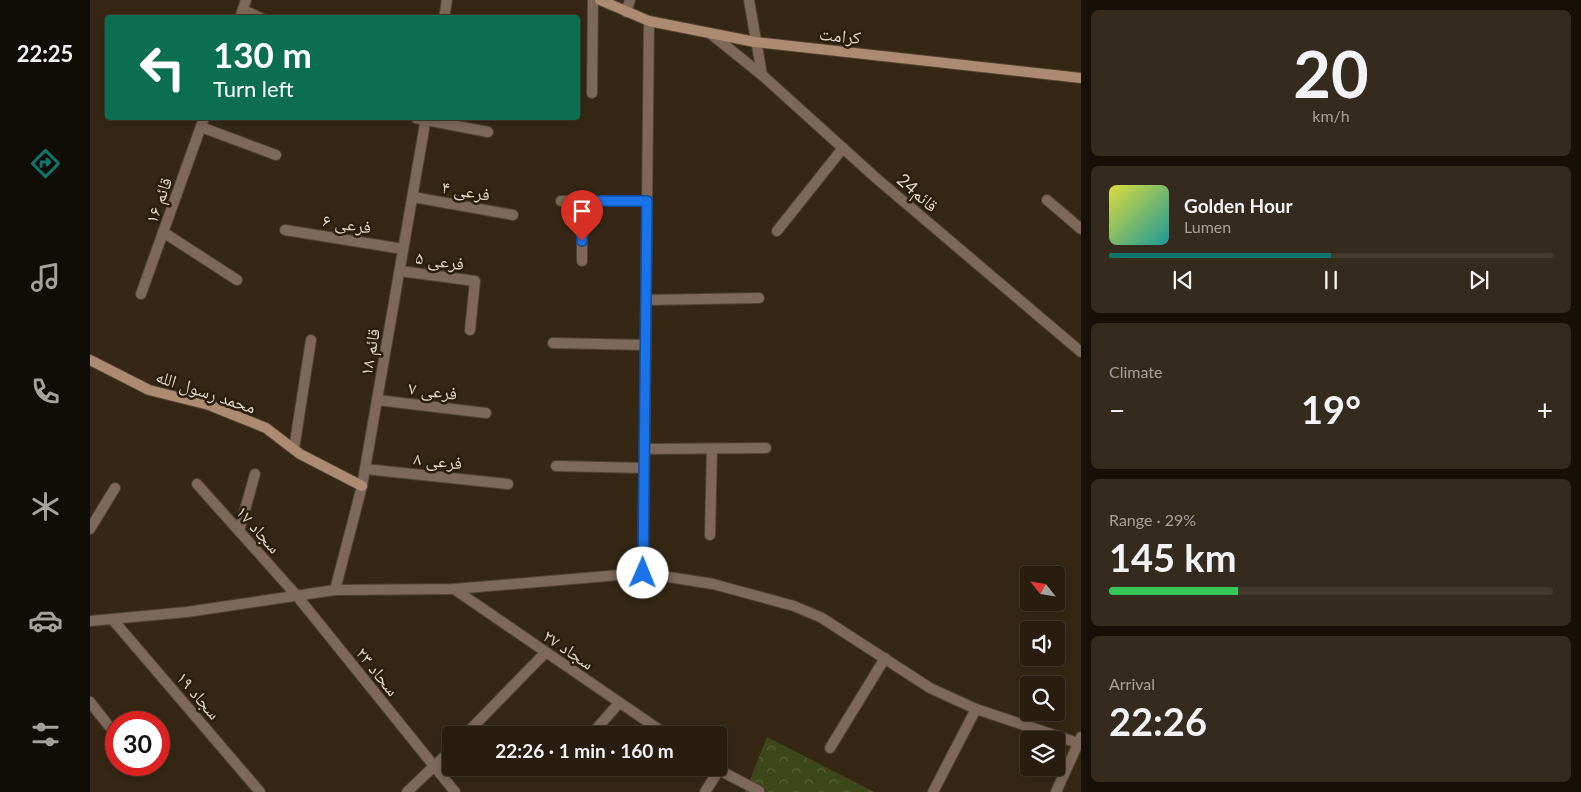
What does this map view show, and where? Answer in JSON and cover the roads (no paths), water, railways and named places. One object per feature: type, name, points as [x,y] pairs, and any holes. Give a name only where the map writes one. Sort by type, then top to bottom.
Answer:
[{"type":"street","points":[[444,15],[447,0]]},
{"type":"street","points":[[592,93],[593,0]]},
{"type":"street","name":"کرامت","points":[[600,0],[649,22],[755,42],[1081,78]]},
{"type":"street","points":[[626,12],[630,0]]},
{"type":"street","points":[[749,0],[762,75]]},
{"type":"street","points":[[243,9],[255,15]]},
{"type":"street","points":[[643,573],[649,22]]},
{"type":"street","name":"قائم24","points":[[711,34],[762,75],[843,148],[1081,352]]},
{"type":"street","name":"قائم ۱۸","points":[[335,590],[362,486],[413,196],[423,120]]},
{"type":"street","points":[[432,120],[488,132]]},
{"type":"street","points":[[203,122],[276,155]]},
{"type":"street","name":"قائم ۱۶","points":[[142,294],[203,122]]},
{"type":"street","points":[[777,231],[843,148]]},
{"type":"street","name":"فرعی ۴","points":[[413,196],[513,215]]},
{"type":"street","points":[[1047,200],[1081,229]]},
{"type":"street","points":[[561,201],[647,201]]},
{"type":"street","points":[[582,201],[582,261]]},
{"type":"street","name":"فرعی ۶","points":[[285,230],[404,249]]},
{"type":"street","points":[[163,232],[237,280]]},
{"type":"street","name":"فرعی ۵","points":[[400,271],[475,281],[470,330]]},
{"type":"street","points":[[646,300],[759,298]]},
{"type":"street","points":[[294,449],[311,340]]},
{"type":"street","points":[[553,343],[646,345]]},
{"type":"street","name":"محمد رسول الله","points":[[90,360],[148,390],[209,405],[266,428],[294,449],[362,486]]},
{"type":"street","name":"فرعی ۷","points":[[377,400],[486,413]]},
{"type":"street","points":[[644,449],[766,448]]},
{"type":"street","points":[[710,535],[712,449]]},
{"type":"street","points":[[556,466],[644,468]]},
{"type":"street","name":"فرعی ۸","points":[[365,469],[508,484]]},
{"type":"street","points":[[238,531],[255,474]]},
{"type":"street","name":"سجاد ۱۷","points":[[196,484],[297,596]]},
{"type":"street","points":[[90,529],[115,488]]},
{"type":"street","points":[[90,621],[187,612],[335,590],[454,589],[643,573],[713,584],[794,606],[822,618],[930,688],[976,709],[1027,727],[1080,741],[1056,792]]},
{"type":"street","name":"سجاد ۲۷","points":[[454,589],[654,726]]},
{"type":"street","name":"سحاد ۲۳","points":[[297,596],[455,792]]},
{"type":"street","name":"سجاد ۱۹","points":[[113,620],[260,792]]},
{"type":"street","points":[[474,726],[545,653]]},
{"type":"street","points":[[830,748],[885,658]]},
{"type":"street","points":[[90,702],[105,721]]},
{"type":"street","points":[[599,726],[619,703]]},
{"type":"street","points":[[932,792],[976,709]]},
{"type":"street","points":[[407,792],[442,760]]},
{"type":"street","points":[[727,774],[759,791]]},
{"type":"street","points":[[705,792],[713,776]]}]
